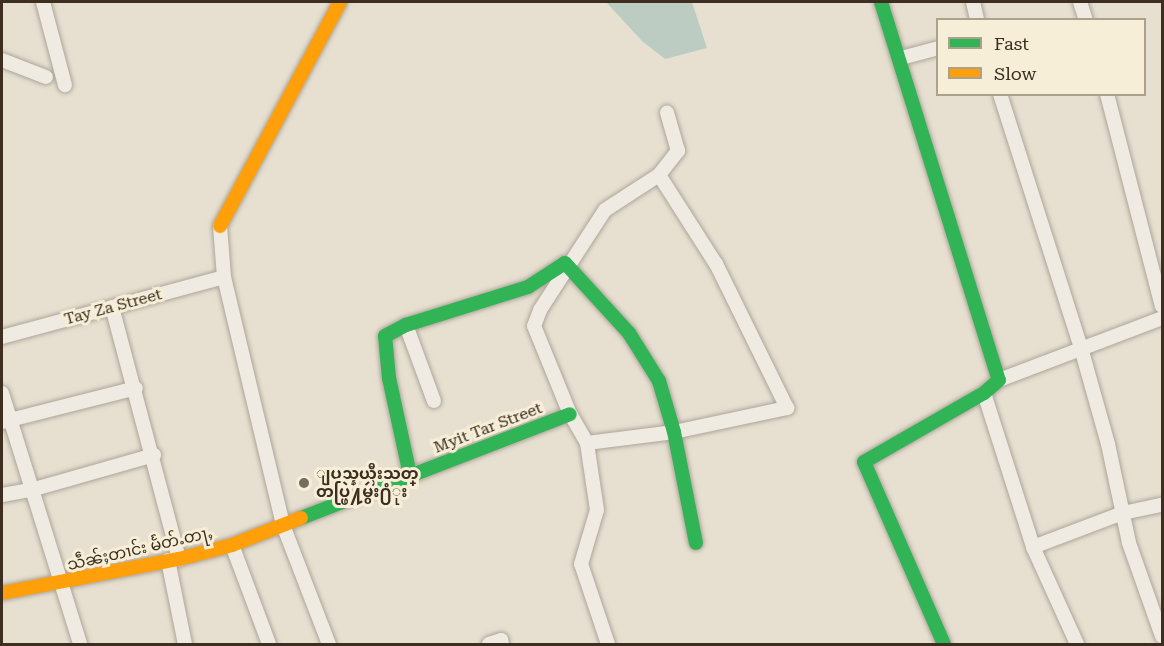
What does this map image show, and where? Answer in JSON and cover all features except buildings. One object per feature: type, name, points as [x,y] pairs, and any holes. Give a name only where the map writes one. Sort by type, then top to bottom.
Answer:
[{"type":"street","points":[[43,2],[65,85]]},
{"type":"street","points":[[329,645],[283,525],[224,278],[220,226],[274,131],[340,2]]},
{"type":"street","points":[[881,2],[900,58],[921,139],[999,380]]},
{"type":"street","points":[[973,2],[977,18]]},
{"type":"street","points":[[1085,3],[1086,18]]},
{"type":"street","points":[[900,58],[936,49]]},
{"type":"street","points":[[2,60],[46,77]]},
{"type":"street","points":[[1001,96],[1081,348],[1143,590],[1162,636]]},
{"type":"street","points":[[1108,96],[1162,306]]},
{"type":"street","points":[[608,645],[581,564],[597,510],[587,443],[570,414],[534,326],[540,309],[571,266],[605,210],[659,175],[678,151],[667,113]]},
{"type":"street","points":[[587,443],[674,432],[787,408],[716,264],[659,175]]},
{"type":"street","points":[[410,475],[385,351],[385,336],[406,325],[528,287],[561,263],[571,266],[635,342],[659,381],[674,432],[696,543]]},
{"type":"street","name":"Tay Za Street","points":[[2,337],[224,278]]},
{"type":"street","points":[[112,308],[153,455],[174,559],[185,645]]},
{"type":"street","points":[[944,645],[864,462],[984,393],[999,380],[1162,318]]},
{"type":"street","points":[[406,325],[434,401]]},
{"type":"street","points":[[5,422],[135,388]]},
{"type":"street","points":[[2,393],[5,422],[31,490],[80,645]]},
{"type":"street","points":[[984,393],[1034,547],[1077,645]]},
{"type":"street","name":"Myit Tar Street","points":[[283,525],[570,414]]},
{"type":"street","points":[[2,495],[31,490],[153,455]]},
{"type":"street","points":[[1034,547],[1123,513],[1162,505]]},
{"type":"street","name":"သဵၼ်ႈတၢင်း မႅတ်ႉတႃႇ","points":[[2,593],[59,584],[174,559],[232,544],[283,525]]},
{"type":"street","points":[[232,544],[269,645]]},
{"type":"street","points":[[489,645],[501,640],[502,645]]},
{"type":"shaded area","points":[[606,2],[692,2],[707,48],[665,59],[642,41]]},
{"type":"traffic: fast","points":[[881,2],[999,380],[984,393],[864,462],[944,644]]},
{"type":"traffic: fast","points":[[410,475],[389,378],[385,336],[406,325],[528,287],[565,263],[629,333],[659,381],[674,432],[696,543]]},
{"type":"traffic: fast","points":[[301,518],[570,414]]},
{"type":"traffic: slow","points":[[220,226],[340,2]]},
{"type":"traffic: slow","points":[[2,593],[179,559],[232,545],[301,518]]},
{"type":"place","name":"ျပည္နယ္မီးသတ္ တပ္ဖြဲ႔မွဴး႐ံုး","points":[[304,483]]}]
